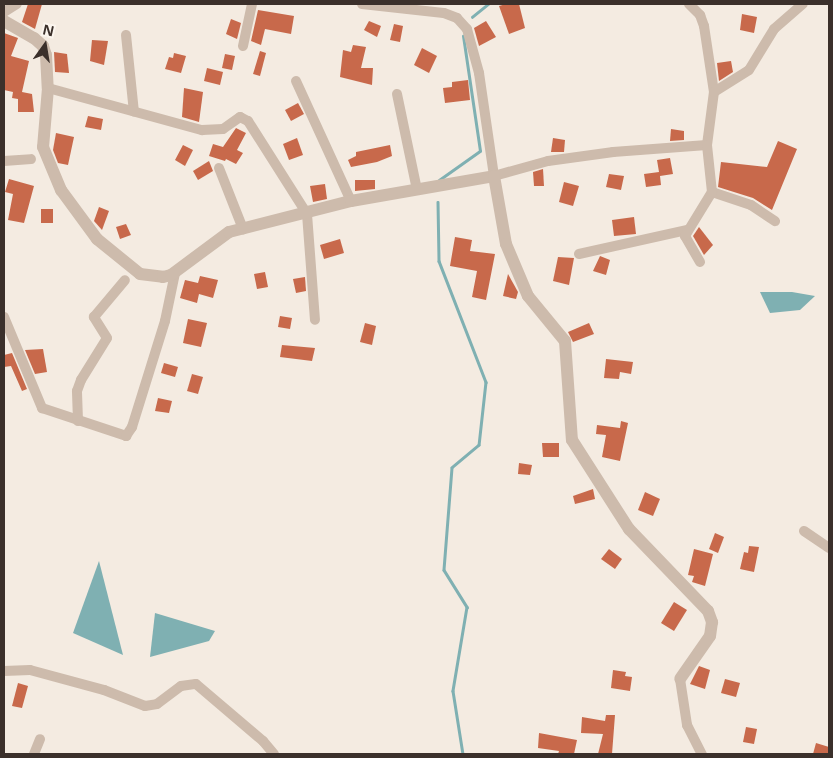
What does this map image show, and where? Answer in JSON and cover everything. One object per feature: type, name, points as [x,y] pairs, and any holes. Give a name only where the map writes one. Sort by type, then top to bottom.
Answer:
[{"type":"street","points":[[4,12],[16,4]]},
{"type":"street","points":[[243,46],[252,4]]},
{"type":"street","points":[[362,4],[444,13],[457,18],[467,29],[474,46],[506,244],[528,296],[564,341],[572,440],[629,529],[708,611],[712,622],[710,636],[680,679],[687,725],[702,754]]},
{"type":"street","points":[[444,13],[451,4]]},
{"type":"street","points":[[689,4],[700,15],[704,26],[714,92],[707,145],[712,192],[687,230],[689,245],[700,262]]},
{"type":"street","points":[[714,92],[749,70],[774,30],[796,6]]},
{"type":"street","points":[[4,21],[20,28],[43,46],[48,88],[43,148],[61,190],[97,239],[126,264],[150,277],[163,277],[175,273],[230,232],[351,201],[494,176],[548,162],[613,152],[707,145]]},
{"type":"street","points":[[126,35],[134,112]]},
{"type":"street","points":[[296,81],[351,201]]},
{"type":"street","points":[[48,88],[214,132],[244,118],[306,214],[315,320]]},
{"type":"street","points":[[397,94],[417,190]]},
{"type":"street","points":[[4,161],[31,159]]},
{"type":"street","points":[[219,168],[243,228]]},
{"type":"street","points":[[712,192],[751,206],[775,221]]},
{"type":"street","points":[[579,254],[687,230]]},
{"type":"street","points":[[4,317],[42,408],[78,421],[129,434],[165,321],[175,273]]},
{"type":"street","points":[[78,421],[77,391],[81,380],[107,338],[94,317],[125,280]]},
{"type":"street","points":[[804,531],[829,548]]},
{"type":"street","points":[[4,671],[30,670],[104,690],[145,706],[157,704],[181,686],[196,684],[263,741],[274,754]]},
{"type":"street","points":[[34,754],[40,739]]},
{"type":"water","points":[[760,292],[792,292],[815,296],[800,310],[770,313]]},
{"type":"water","points":[[99,561],[123,655],[73,633]]},
{"type":"water","points":[[155,613],[215,631],[209,641],[150,657]]},
{"type":"building","points":[[28,4],[42,4],[35,29],[22,22]]},
{"type":"building","points":[[519,4],[525,28],[509,34],[499,6]]},
{"type":"building","points":[[258,10],[294,16],[291,34],[265,29],[261,45],[251,41]]},
{"type":"building","points":[[742,14],[757,17],[754,33],[740,30]]},
{"type":"building","points":[[231,19],[241,23],[237,39],[226,34]]},
{"type":"building","points":[[369,21],[381,26],[377,37],[364,30]]},
{"type":"building","points":[[486,21],[496,37],[479,46],[474,28]]},
{"type":"building","points":[[394,24],[403,26],[400,42],[390,40]]},
{"type":"building","points":[[4,33],[18,38],[11,56],[29,61],[22,92],[32,94],[34,112],[18,112],[18,99],[12,98],[13,92],[4,90]]},
{"type":"building","points":[[92,40],[108,41],[104,65],[90,61]]},
{"type":"building","points":[[353,45],[366,47],[361,68],[373,68],[372,85],[340,77],[343,50],[351,52]]},
{"type":"building","points":[[422,48],[437,56],[429,73],[414,65]]},
{"type":"building","points":[[260,51],[266,53],[260,76],[253,74]]},
{"type":"building","points":[[54,52],[67,54],[69,73],[55,72]]},
{"type":"building","points":[[174,53],[186,56],[181,73],[165,69],[169,57],[173,58]]},
{"type":"building","points":[[225,54],[235,56],[232,70],[222,68]]},
{"type":"building","points":[[731,61],[733,72],[719,81],[717,63]]},
{"type":"building","points":[[207,68],[223,72],[220,85],[204,81]]},
{"type":"building","points":[[468,80],[470,100],[445,103],[443,88],[452,87],[452,82]]},
{"type":"building","points":[[184,88],[203,92],[199,122],[182,117]]},
{"type":"building","points":[[298,103],[304,114],[291,121],[285,110]]},
{"type":"building","points":[[88,116],[103,119],[101,130],[85,127]]},
{"type":"building","points":[[236,128],[246,133],[237,150],[243,153],[236,164],[226,159],[225,161],[209,156],[213,144],[223,147]]},
{"type":"building","points":[[671,129],[684,131],[684,140],[670,141]]},
{"type":"building","points":[[56,133],[74,137],[68,165],[58,163],[53,150]]},
{"type":"building","points":[[297,138],[303,155],[289,160],[283,144]]},
{"type":"building","points":[[553,138],[565,140],[564,152],[551,152]]},
{"type":"building","points":[[778,141],[797,149],[772,210],[753,198],[718,187],[721,162],[767,167]]},
{"type":"building","points":[[183,145],[193,150],[185,166],[175,160]]},
{"type":"building","points":[[390,145],[392,156],[377,162],[351,167],[348,160],[356,156],[356,152]]},
{"type":"building","points":[[670,158],[673,174],[660,176],[661,185],[646,187],[644,174],[659,172],[657,160]]},
{"type":"building","points":[[209,161],[213,171],[198,180],[193,171]]},
{"type":"building","points":[[543,169],[544,186],[534,186],[533,172]]},
{"type":"building","points":[[609,174],[624,176],[621,190],[606,187]]},
{"type":"building","points":[[9,179],[34,186],[24,223],[8,220],[13,194],[5,192]]},
{"type":"building","points":[[355,180],[375,180],[375,189],[355,191]]},
{"type":"building","points":[[564,182],[579,186],[573,206],[559,202]]},
{"type":"building","points":[[325,184],[327,199],[313,202],[310,186]]},
{"type":"building","points":[[99,207],[109,211],[102,230],[94,221]]},
{"type":"building","points":[[41,209],[53,209],[53,223],[41,223]]},
{"type":"building","points":[[634,217],[636,234],[614,236],[612,220]]},
{"type":"building","points":[[126,224],[131,235],[120,239],[116,227]]},
{"type":"building","points":[[699,227],[713,245],[704,255],[693,236]]},
{"type":"building","points":[[455,237],[472,240],[470,251],[495,254],[486,300],[472,297],[477,271],[450,266]]},
{"type":"building","points":[[340,239],[344,253],[324,259],[320,245]]},
{"type":"building","points":[[600,256],[610,260],[606,275],[593,271]]},
{"type":"building","points":[[558,257],[574,258],[569,285],[553,281]]},
{"type":"building","points":[[265,272],[268,287],[257,289],[254,274]]},
{"type":"building","points":[[508,274],[518,292],[516,299],[503,296]]},
{"type":"building","points":[[200,276],[218,280],[213,298],[199,294],[197,303],[180,298],[185,280],[198,283]]},
{"type":"building","points":[[305,277],[306,291],[296,293],[293,279]]},
{"type":"building","points":[[280,316],[292,318],[290,329],[278,327]]},
{"type":"building","points":[[188,319],[207,323],[201,347],[183,343]]},
{"type":"building","points":[[365,323],[376,326],[372,345],[360,342]]},
{"type":"building","points":[[589,323],[594,334],[573,342],[568,332]]},
{"type":"building","points":[[282,345],[315,348],[312,361],[280,357]]},
{"type":"building","points":[[43,349],[47,372],[35,374],[25,350]]},
{"type":"building","points":[[12,353],[27,389],[22,391],[11,366],[4,367],[4,355]]},
{"type":"building","points":[[606,359],[633,362],[631,374],[620,372],[619,379],[604,378]]},
{"type":"building","points":[[164,363],[178,367],[175,377],[161,373]]},
{"type":"building","points":[[192,374],[203,377],[198,394],[187,391]]},
{"type":"building","points":[[158,398],[172,401],[169,413],[155,411]]},
{"type":"building","points":[[621,421],[628,423],[620,461],[602,457],[606,435],[596,434],[597,425],[620,428]]},
{"type":"building","points":[[542,443],[559,443],[559,457],[543,457]]},
{"type":"building","points":[[519,463],[532,465],[530,475],[518,474]]},
{"type":"building","points":[[593,489],[595,499],[575,504],[573,496]]},
{"type":"building","points":[[645,492],[660,499],[653,516],[638,510]]},
{"type":"building","points":[[715,533],[724,537],[718,553],[709,549]]},
{"type":"building","points":[[749,546],[759,547],[754,572],[740,569],[744,552],[748,553]]},
{"type":"building","points":[[609,549],[622,559],[615,569],[601,559]]},
{"type":"building","points":[[694,549],[713,554],[705,586],[692,582],[694,576],[688,575]]},
{"type":"building","points":[[674,602],[687,610],[674,631],[661,623]]},
{"type":"building","points":[[699,666],[710,670],[705,689],[690,684]]},
{"type":"building","points":[[613,670],[626,672],[625,676],[632,677],[630,691],[611,688]]},
{"type":"building","points":[[725,679],[740,683],[736,697],[721,693]]},
{"type":"building","points":[[18,683],[28,686],[22,708],[12,706]]},
{"type":"building","points":[[606,715],[615,715],[612,754],[598,754],[603,734],[581,733],[582,717],[605,721]]},
{"type":"building","points":[[746,727],[757,729],[754,744],[743,742]]},
{"type":"building","points":[[539,733],[577,740],[574,754],[558,754],[559,751],[538,748]]},
{"type":"building","points":[[816,743],[829,747],[829,754],[813,754]]},
{"type":"waterway","points":[[472,17],[488,4]]},
{"type":"waterway","points":[[439,180],[480,151],[463,36]]},
{"type":"waterway","points":[[438,202],[439,261],[486,382],[479,445],[452,468],[444,570],[467,607],[453,691],[463,754]]}]
